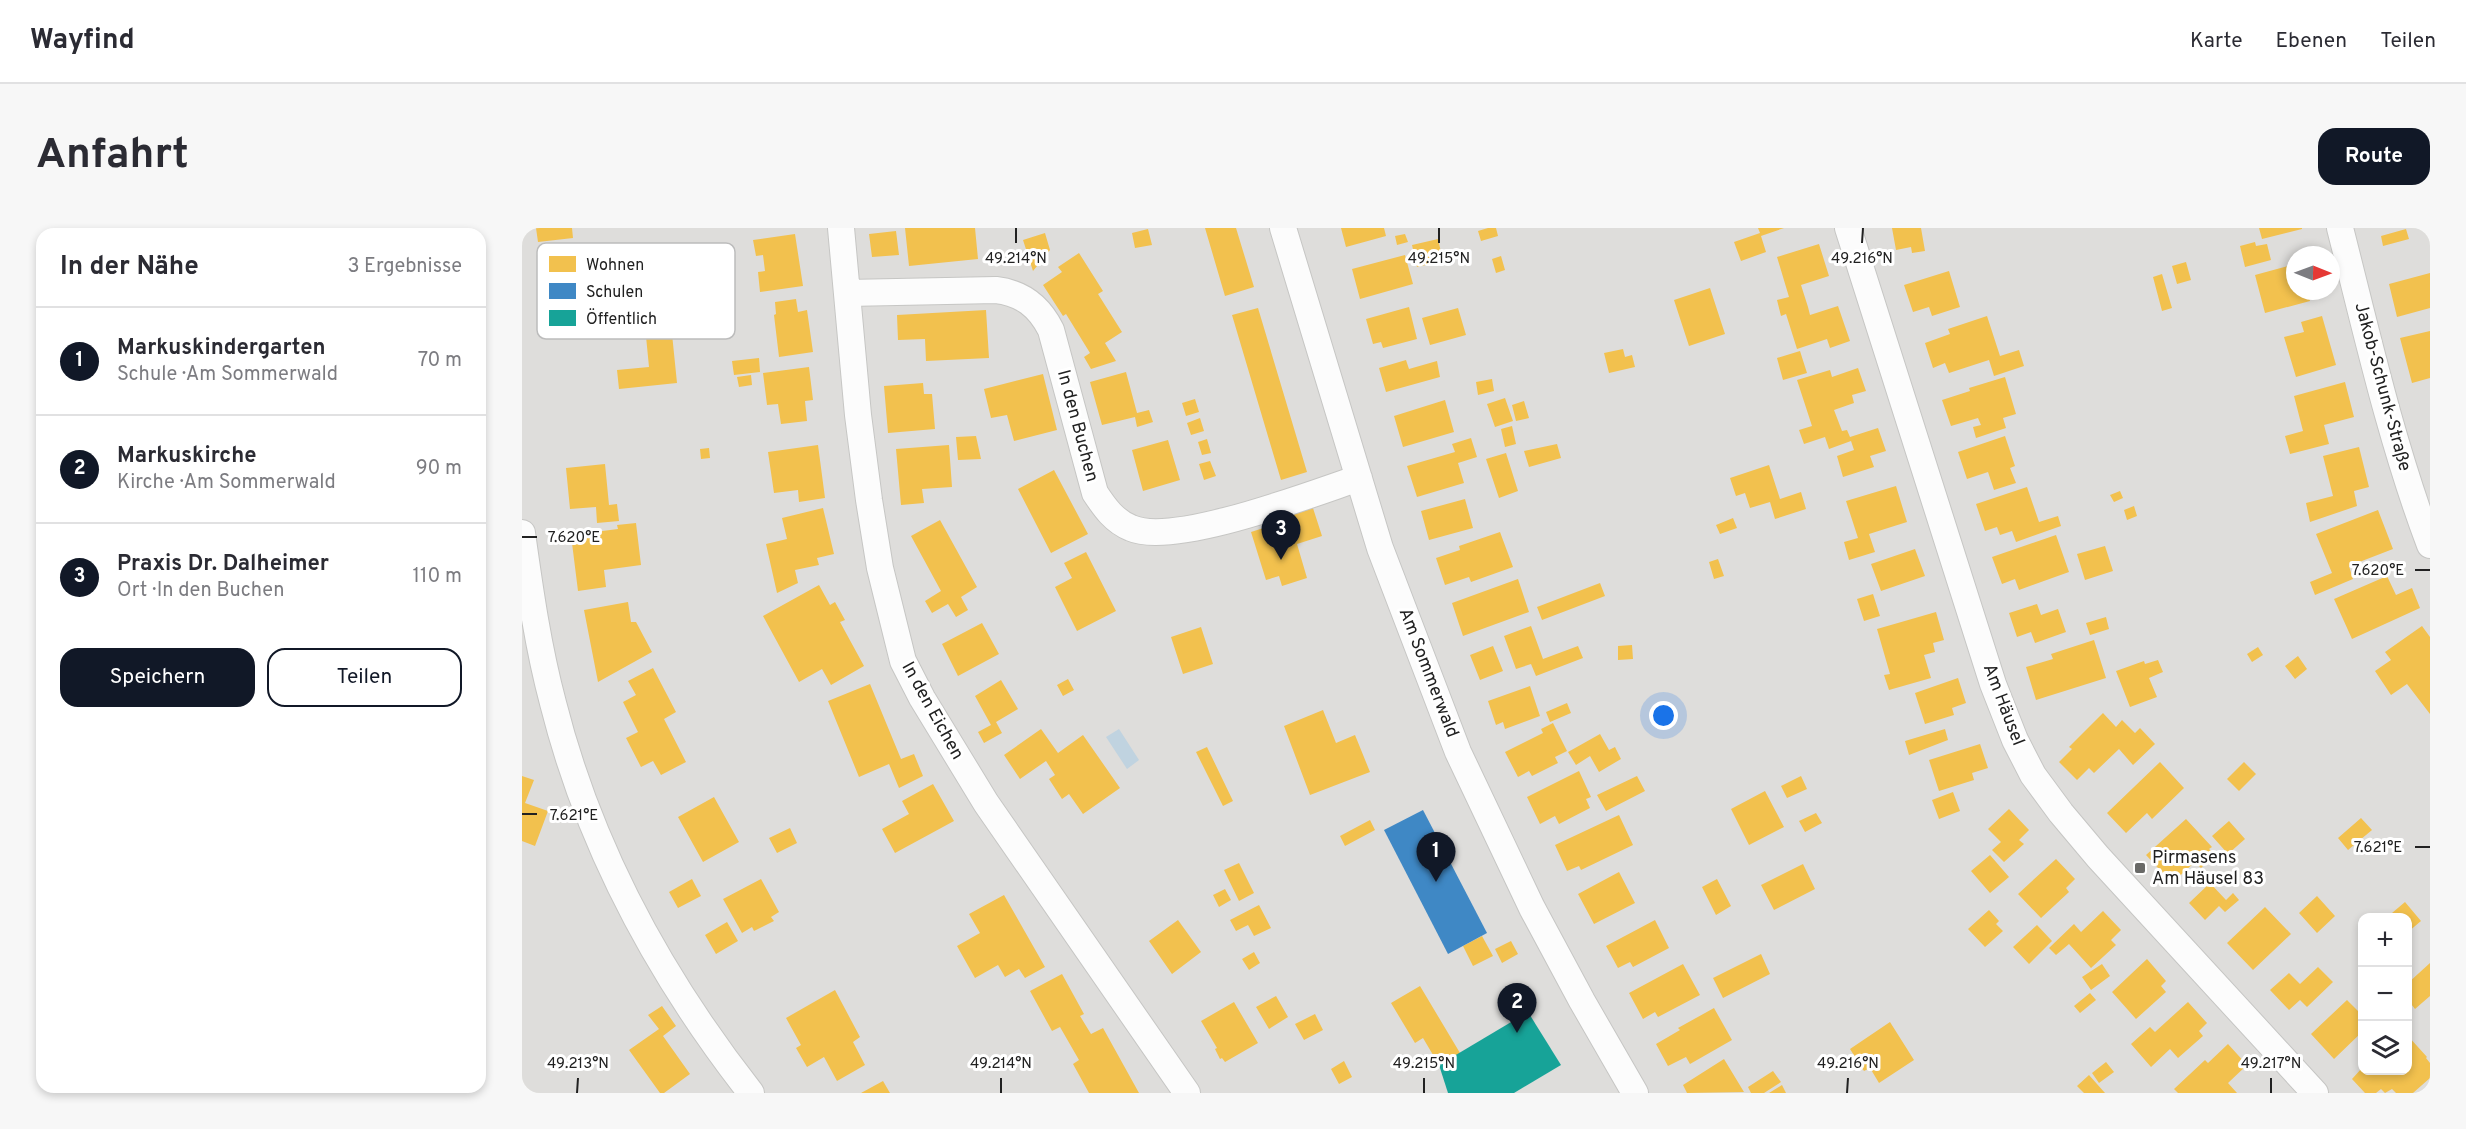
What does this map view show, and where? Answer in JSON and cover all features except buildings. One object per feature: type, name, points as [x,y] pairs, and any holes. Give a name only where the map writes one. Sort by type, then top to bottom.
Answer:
[{"type":"street","name":"In den Eichen","points":[[841,228],[869,500],[880,568],[903,661],[922,698],[986,803],[1187,1093]]},
{"type":"street","name":"Am Sommerwald","points":[[1283,228],[1380,548],[1458,752],[1556,953],[1635,1093]]},
{"type":"street","name":"Am Häusel","points":[[1848,228],[1993,684],[2015,740],[2033,775],[2098,857],[2315,1093]]},
{"type":"street","name":"Jakob-Schunk-Straße","points":[[2340,228],[2388,415],[2410,490],[2430,544]]},
{"type":"street","name":"In den Buchen","points":[[847,293],[996,290],[1013,292],[1027,300],[1044,318],[1051,330],[1095,493],[1108,513],[1130,528],[1149,533],[1174,532],[1233,519],[1359,478]]},
{"type":"street","points":[[522,533],[535,623],[553,704],[597,834],[622,893],[654,953],[686,1005],[751,1093]]},
{"type":"shaded area","points":[[522,228],[2430,228],[2430,1093],[522,1093]]},
{"type":"water","points":[[1119,729],[1139,760],[1127,769],[1106,737]]},
{"type":"place","name":"Praxis Dr. Dalheimer","points":[[1281,560]]},
{"type":"place","name":"Pirmasens Am Häusel 83","points":[[2140,868]]},
{"type":"place","name":"Markuskindergarten","points":[[1436,882]]},
{"type":"place","name":"Markuskirche","points":[[1517,1033]]}]
